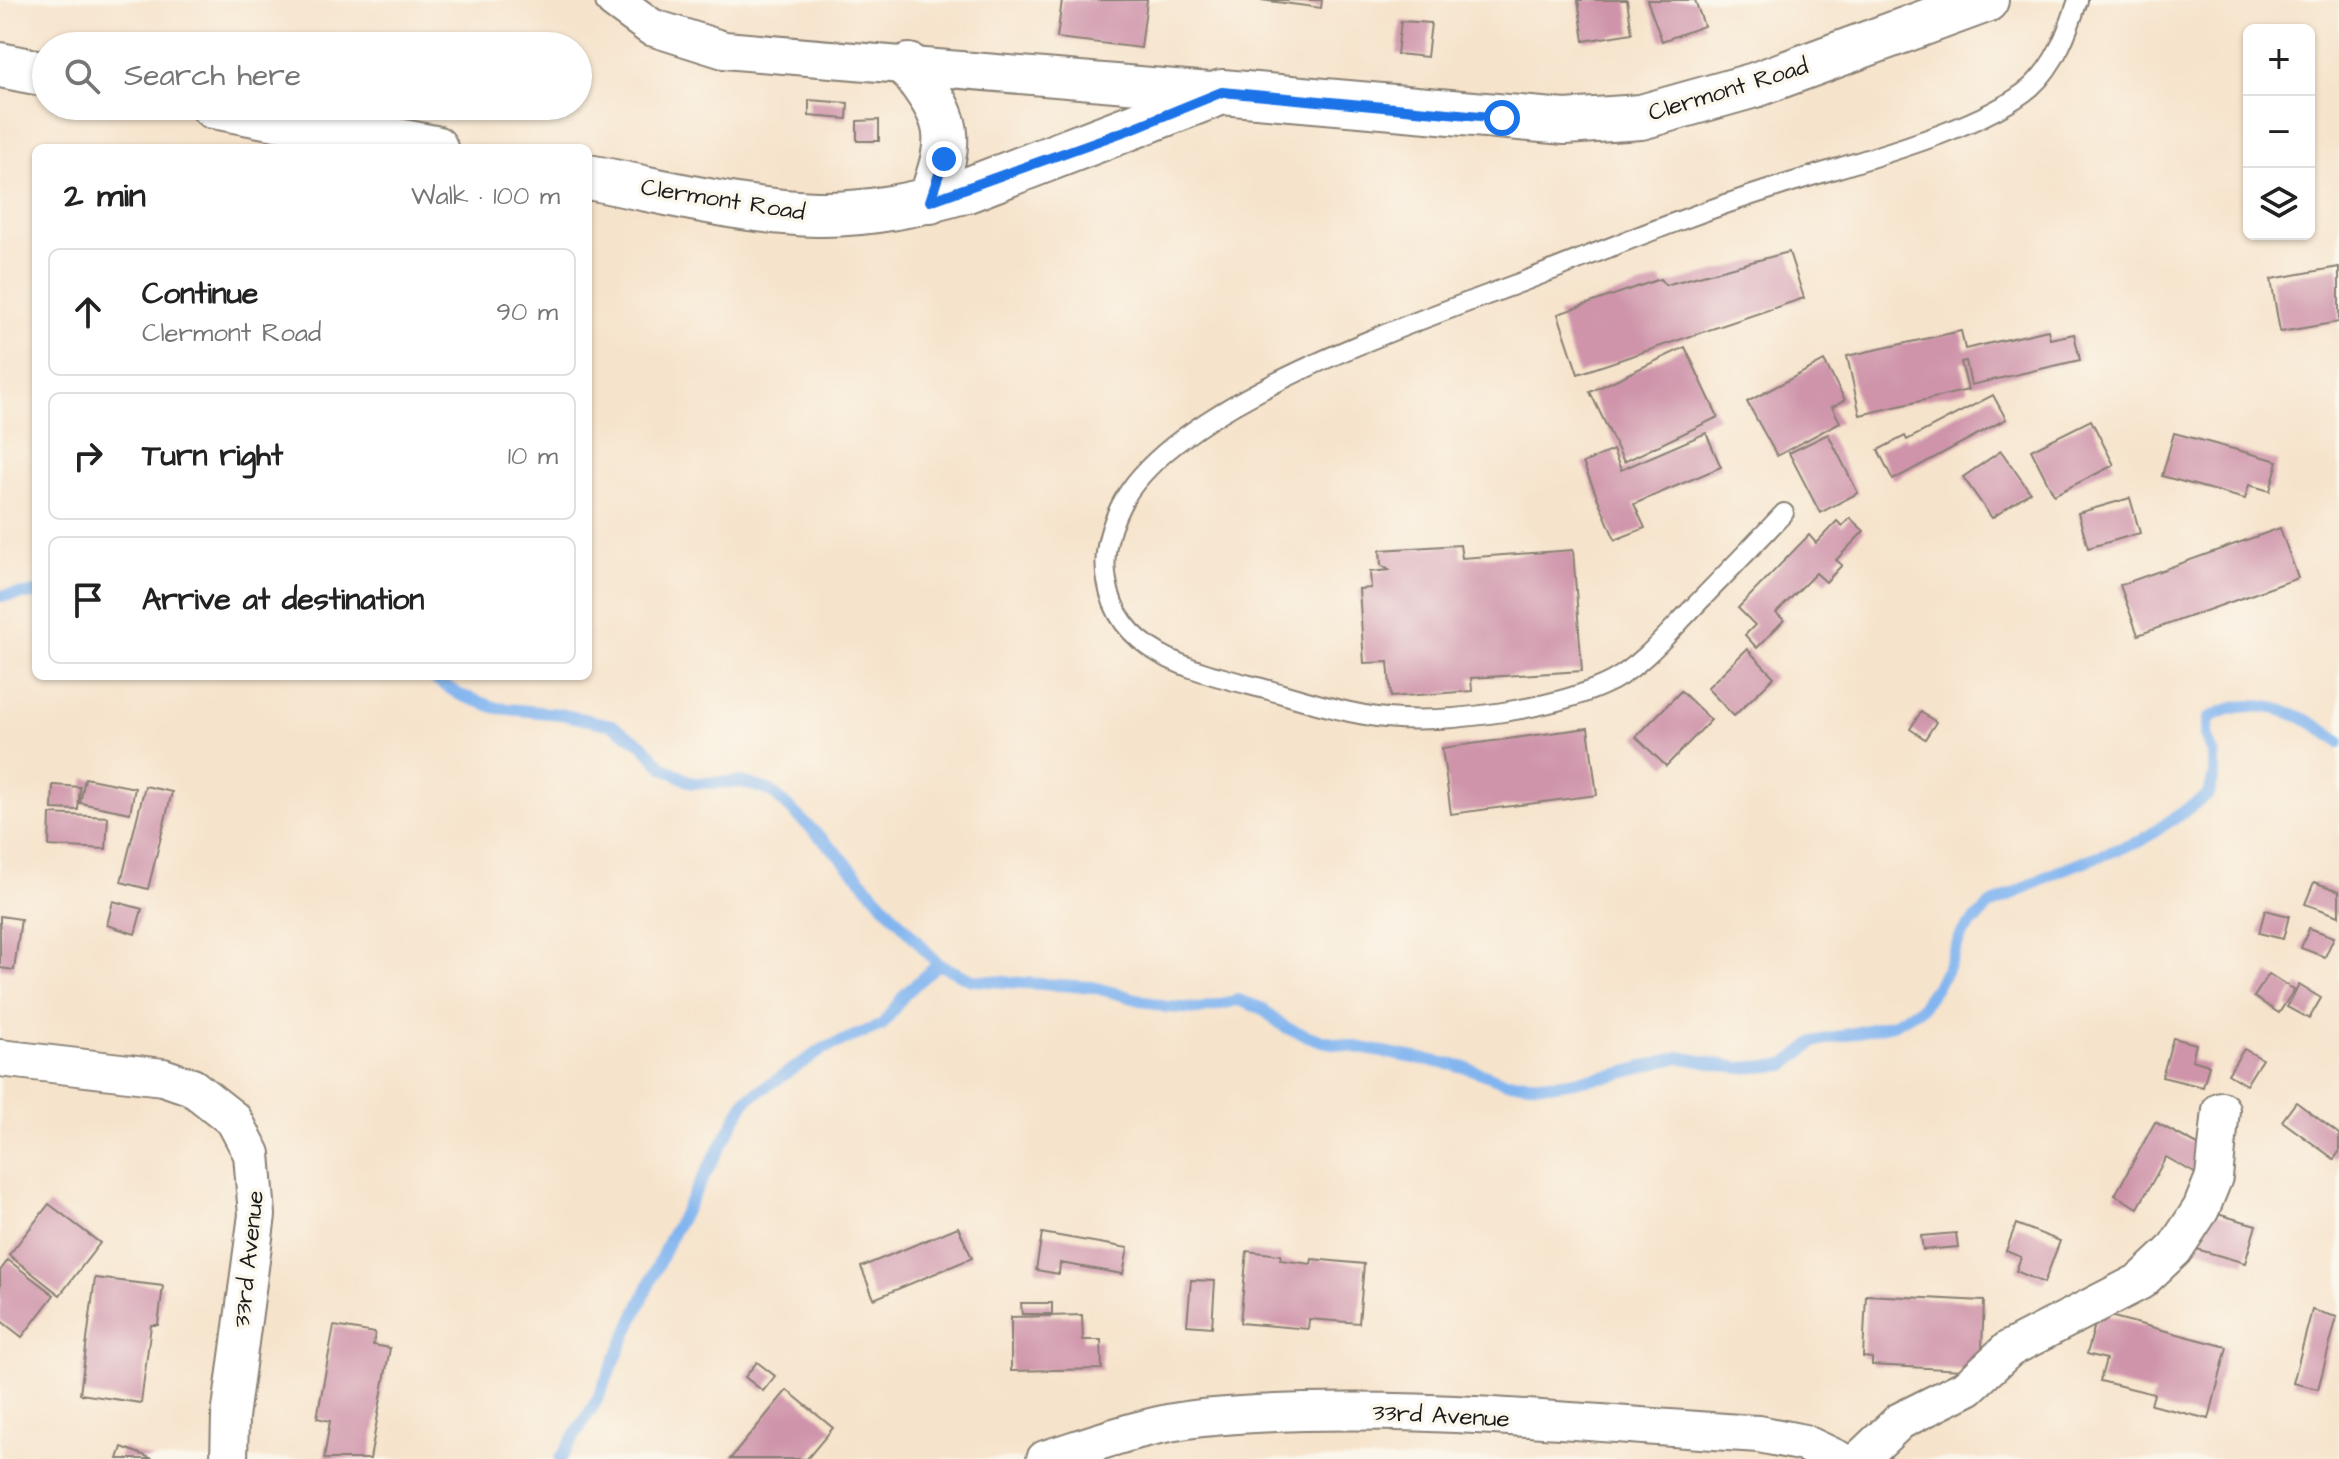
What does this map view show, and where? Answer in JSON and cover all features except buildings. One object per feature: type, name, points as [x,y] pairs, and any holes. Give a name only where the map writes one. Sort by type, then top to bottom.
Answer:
[{"type":"street","name":"Clermont Road","points":[[614,0],[651,27],[724,50],[1565,122],[1641,117],[1755,85],[1986,0]]},
{"type":"street","points":[[0,65],[32,71]]},
{"type":"street","points":[[909,66],[937,102],[945,125],[944,159],[930,201]]},
{"type":"street","name":"Clermont Road","points":[[592,178],[768,210],[856,212],[930,201],[1131,129],[1222,92]]},
{"type":"street","points":[[287,120],[414,144]]},
{"type":"street","name":"33rd Avenue","points":[[0,1058],[163,1077],[192,1087],[234,1120],[254,1162],[257,1215],[230,1417],[229,1459]]},
{"type":"street","points":[[1860,1459],[1900,1421],[1968,1387],[2009,1349],[2141,1281],[2174,1250],[2201,1209],[2214,1177],[2221,1110]]},
{"type":"street","name":"33rd Avenue","points":[[1045,1459],[1154,1426],[1201,1418],[1354,1410],[1759,1434],[1804,1443],[1838,1459]]},
{"type":"lane","points":[[1784,513],[1648,655],[1612,681],[1563,698],[1463,718],[1385,718],[1186,668],[1142,644],[1121,623],[1109,598],[1104,567],[1110,527],[1126,495],[1152,462],[1204,422],[1313,365],[1443,312],[1726,203],[1901,146],[2002,106],[2027,90],[2045,73],[2067,31],[2078,0]]},
{"type":"waterway","points":[[0,596],[32,593]]},
{"type":"waterway","points":[[436,680],[460,695],[497,708],[560,714],[612,725],[642,744],[663,767],[692,783],[742,782],[771,791],[837,853],[938,964],[972,980],[1093,987],[1166,1007],[1199,1009],[1238,1000],[1261,1008],[1286,1028],[1322,1041],[1465,1067],[1505,1082],[1555,1084],[1615,1075],[1679,1057],[1738,1068],[1785,1065],[1814,1042],[1893,1024],[1921,1008],[1946,972],[1962,933],[1989,906],[2060,870],[2141,841],[2209,794],[2214,775],[2214,756],[2206,736],[2209,718],[2225,710],[2242,707],[2277,709],[2310,722],[2339,742]]},
{"type":"waterway","points":[[560,1459],[597,1400],[669,1240],[746,1100],[823,1049],[882,1025],[905,994],[938,964]]},
{"type":"route","points":[[944,159],[930,201],[1131,129],[1222,92],[1502,118]]}]
